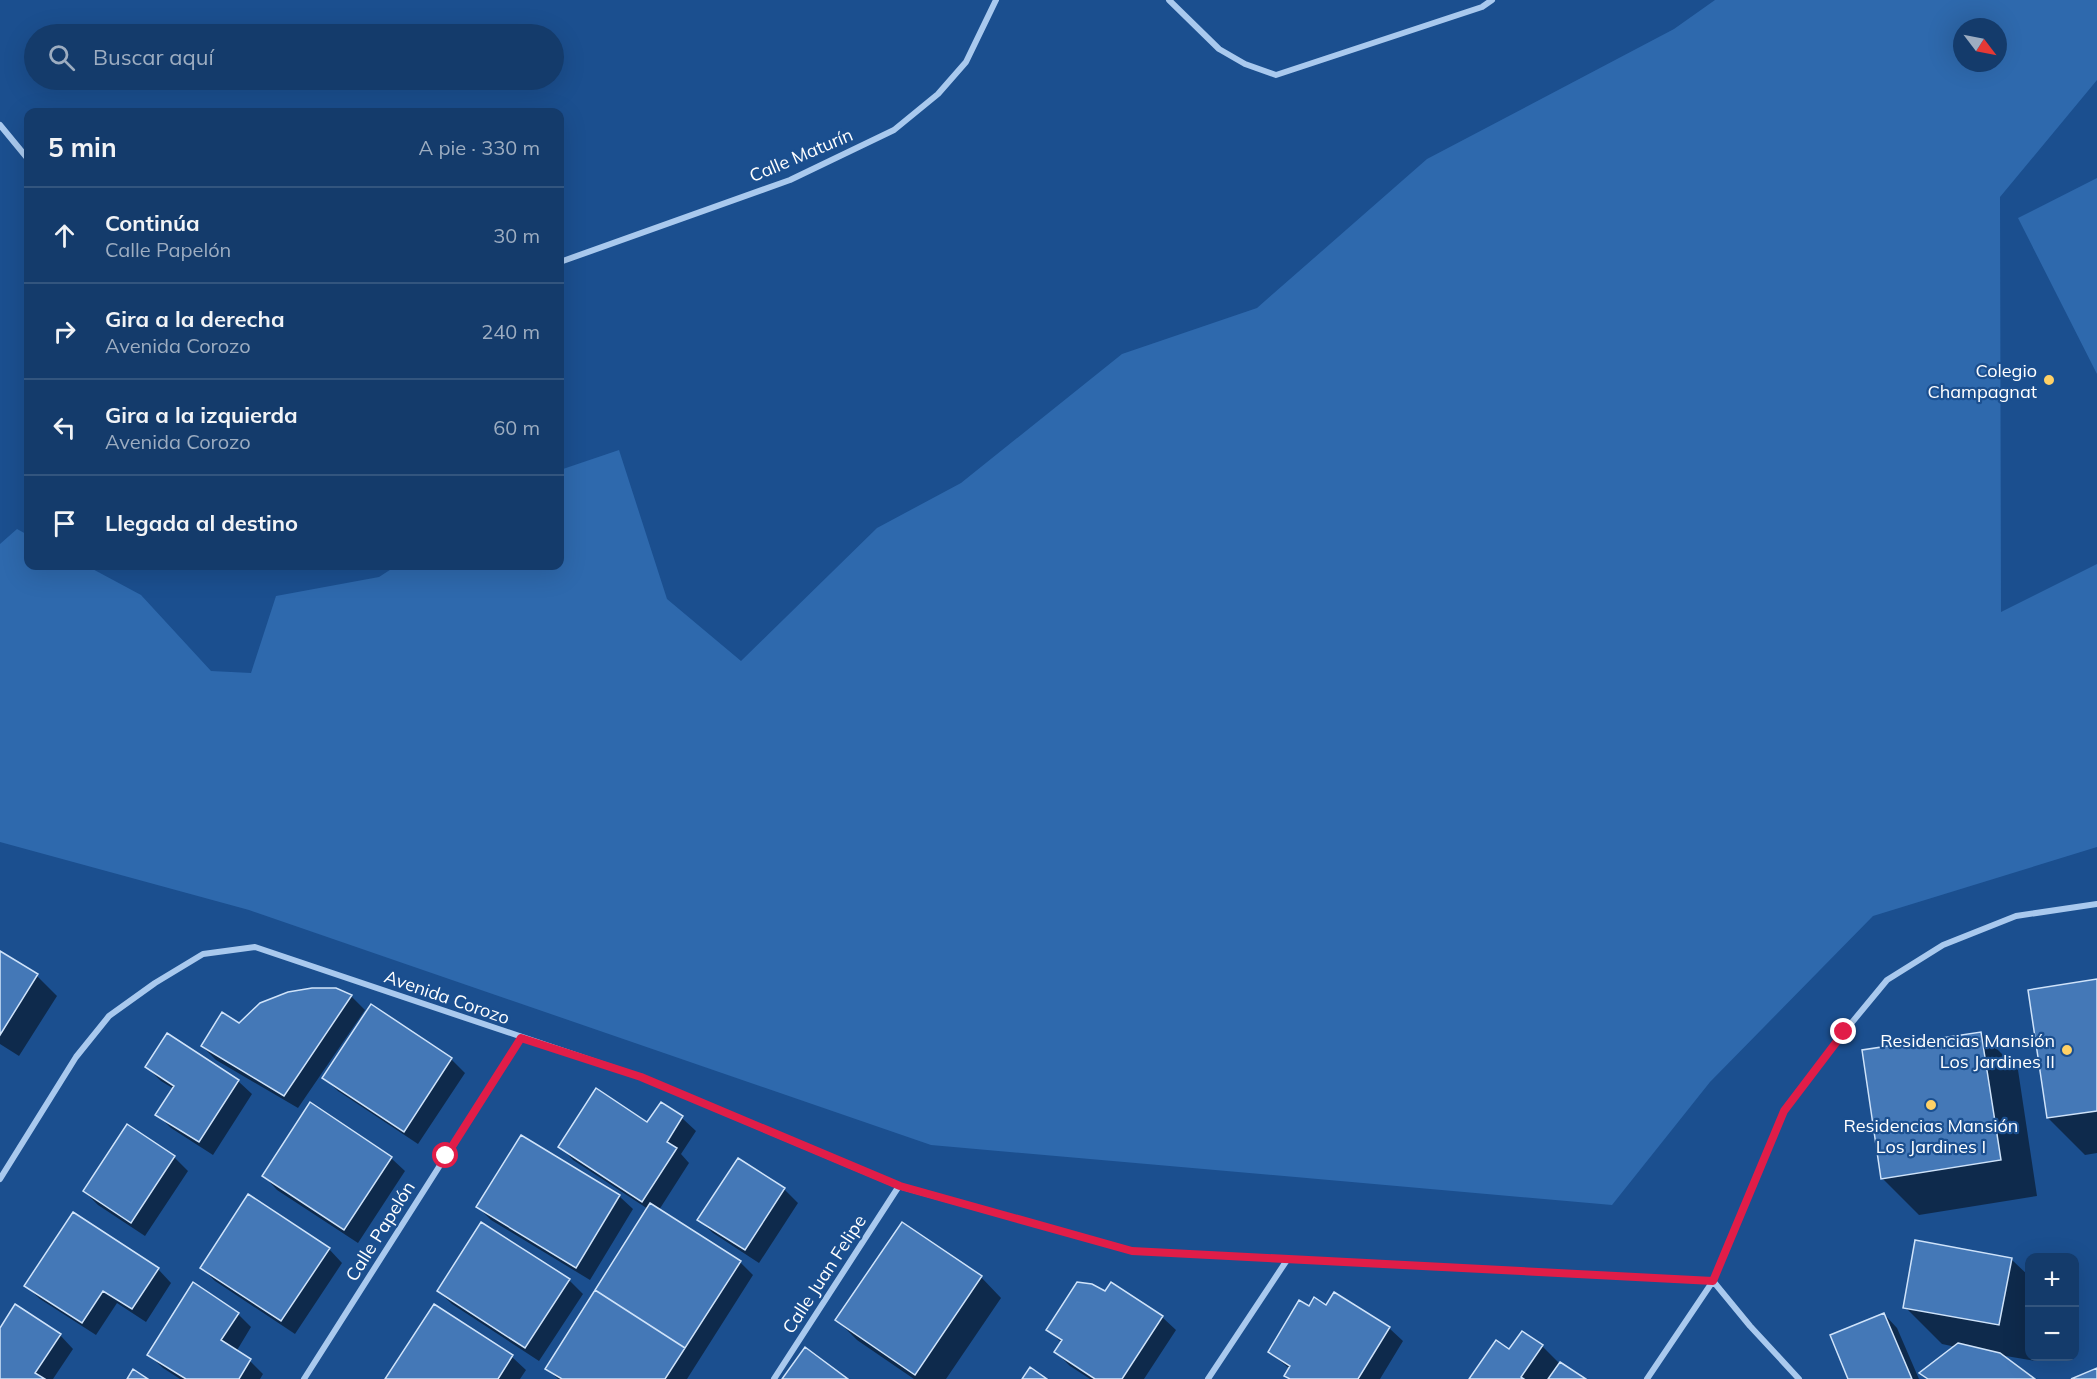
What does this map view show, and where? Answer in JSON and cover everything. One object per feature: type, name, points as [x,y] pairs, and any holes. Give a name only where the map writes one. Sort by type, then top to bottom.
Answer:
[{"type":"street","name":"Calle Maturín","points":[[564,261],[790,180],[894,130],[938,94],[966,62],[996,0]]},
{"type":"street","points":[[1169,0],[1219,49],[1245,64],[1276,75],[1482,7],[1492,0]]},
{"type":"street","points":[[0,125],[24,154]]},
{"type":"street","points":[[1647,1379],[1713,1281],[1784,1111],[1887,980],[1942,945],[2016,916],[2097,904]]},
{"type":"street","name":"Avenida Corozo","points":[[0,1179],[76,1057],[109,1016],[154,983],[203,954],[255,947],[641,1077],[900,1186],[1132,1251],[1713,1281]]},
{"type":"street","name":"Calle Papelón","points":[[304,1379],[521,1038]]},
{"type":"street","name":"Calle Juan Felipe","points":[[774,1379],[900,1186]]},
{"type":"street","points":[[1208,1379],[1287,1260]]},
{"type":"street","points":[[1713,1281],[1750,1326],[1799,1379]]},
{"type":"shaded area","points":[[1715,0],[2097,0],[2097,80],[2000,197],[2001,612],[2097,564],[2097,847],[1873,916],[1710,1082],[1612,1205],[931,1145],[249,910],[0,842],[0,544],[17,529],[24,533],[24,570],[94,570],[141,595],[211,671],[251,673],[276,596],[379,577],[390,570],[564,570],[564,469],[619,450],[667,599],[741,661],[877,528],[961,483],[1122,354],[1257,308],[1427,159],[1674,29]]},
{"type":"shaded area","points":[[2097,178],[2097,374],[2018,218]]},
{"type":"building","points":[[0,951],[38,974],[0,1035]]},
{"type":"building","name":"Residencias Mansión Los Jardines II","points":[[2097,979],[2097,1111],[2047,1118],[2028,990]]},
{"type":"building","points":[[312,988],[336,988],[352,995],[284,1096],[201,1046],[222,1012],[239,1023],[260,1003],[288,992]]},
{"type":"building","points":[[371,1004],[452,1058],[404,1132],[322,1078]]},
{"type":"building","name":"Residencias Mansión Los Jardines I","points":[[1981,1032],[2001,1160],[1881,1179],[1862,1050]]},
{"type":"building","points":[[167,1033],[239,1080],[199,1142],[155,1115],[174,1086],[145,1067]]},
{"type":"building","points":[[596,1088],[647,1122],[661,1102],[683,1116],[667,1142],[677,1148],[642,1202],[558,1147]]},
{"type":"building","points":[[310,1102],[392,1157],[344,1230],[262,1176]]},
{"type":"building","points":[[127,1124],[175,1156],[131,1223],[83,1191]]},
{"type":"building","points":[[521,1135],[620,1195],[576,1268],[476,1207]]},
{"type":"building","points":[[738,1158],[785,1188],[745,1250],[697,1220]]},
{"type":"building","points":[[248,1194],[330,1248],[281,1321],[200,1268]]},
{"type":"building","points":[[650,1203],[741,1261],[685,1348],[595,1290]]},
{"type":"building","points":[[73,1212],[159,1268],[132,1309],[103,1291],[82,1323],[24,1286]]},
{"type":"building","points":[[481,1222],[570,1279],[525,1348],[437,1291]]},
{"type":"building","points":[[902,1222],[982,1276],[915,1375],[835,1320]]},
{"type":"building","points":[[1915,1240],[2012,1258],[1999,1325],[1903,1308]]},
{"type":"building","points":[[193,1282],[239,1313],[221,1340],[251,1359],[239,1379],[186,1379],[147,1355]]},
{"type":"building","points":[[1077,1282],[1092,1284],[1105,1291],[1111,1282],[1163,1316],[1122,1379],[1095,1379],[1054,1352],[1062,1340],[1046,1330]]},
{"type":"building","points":[[595,1290],[685,1348],[665,1379],[562,1379],[545,1369]]},
{"type":"building","points":[[1334,1292],[1390,1327],[1358,1379],[1290,1379],[1284,1376],[1290,1366],[1268,1352],[1299,1300],[1309,1306],[1314,1297],[1326,1305]]},
{"type":"building","points":[[15,1304],[61,1334],[35,1373],[45,1379],[0,1379],[0,1328]]},
{"type":"building","points":[[434,1304],[513,1355],[498,1379],[385,1379]]},
{"type":"building","points":[[1884,1313],[1912,1379],[1848,1379],[1830,1335]]},
{"type":"building","points":[[1522,1331],[1543,1345],[1521,1377],[1524,1379],[1469,1379],[1496,1340],[1509,1349]]},
{"type":"building","points":[[1958,1343],[2000,1353],[2035,1379],[1928,1379],[1919,1373]]},
{"type":"building","points":[[805,1347],[848,1379],[782,1379]]},
{"type":"building","points":[[1560,1362],[1586,1379],[1548,1379]]},
{"type":"building","points":[[1030,1367],[1047,1379],[1022,1379]]},
{"type":"building","points":[[2097,1368],[2097,1379],[2071,1379]]},
{"type":"building","points":[[133,1369],[148,1379],[127,1379]]},
{"type":"place","name":"Colegio Champagnat","points":[[2049,380]]},
{"type":"place","name":"Residencias Mansión Los Jardines II","points":[[2067,1050]]},
{"type":"place","name":"Residencias Mansión Los Jardines I","points":[[1931,1105]]},
{"type":"route","points":[[446,1156],[521,1038],[641,1077],[900,1186],[1132,1251],[1713,1281],[1784,1111],[1844,1032]]}]
